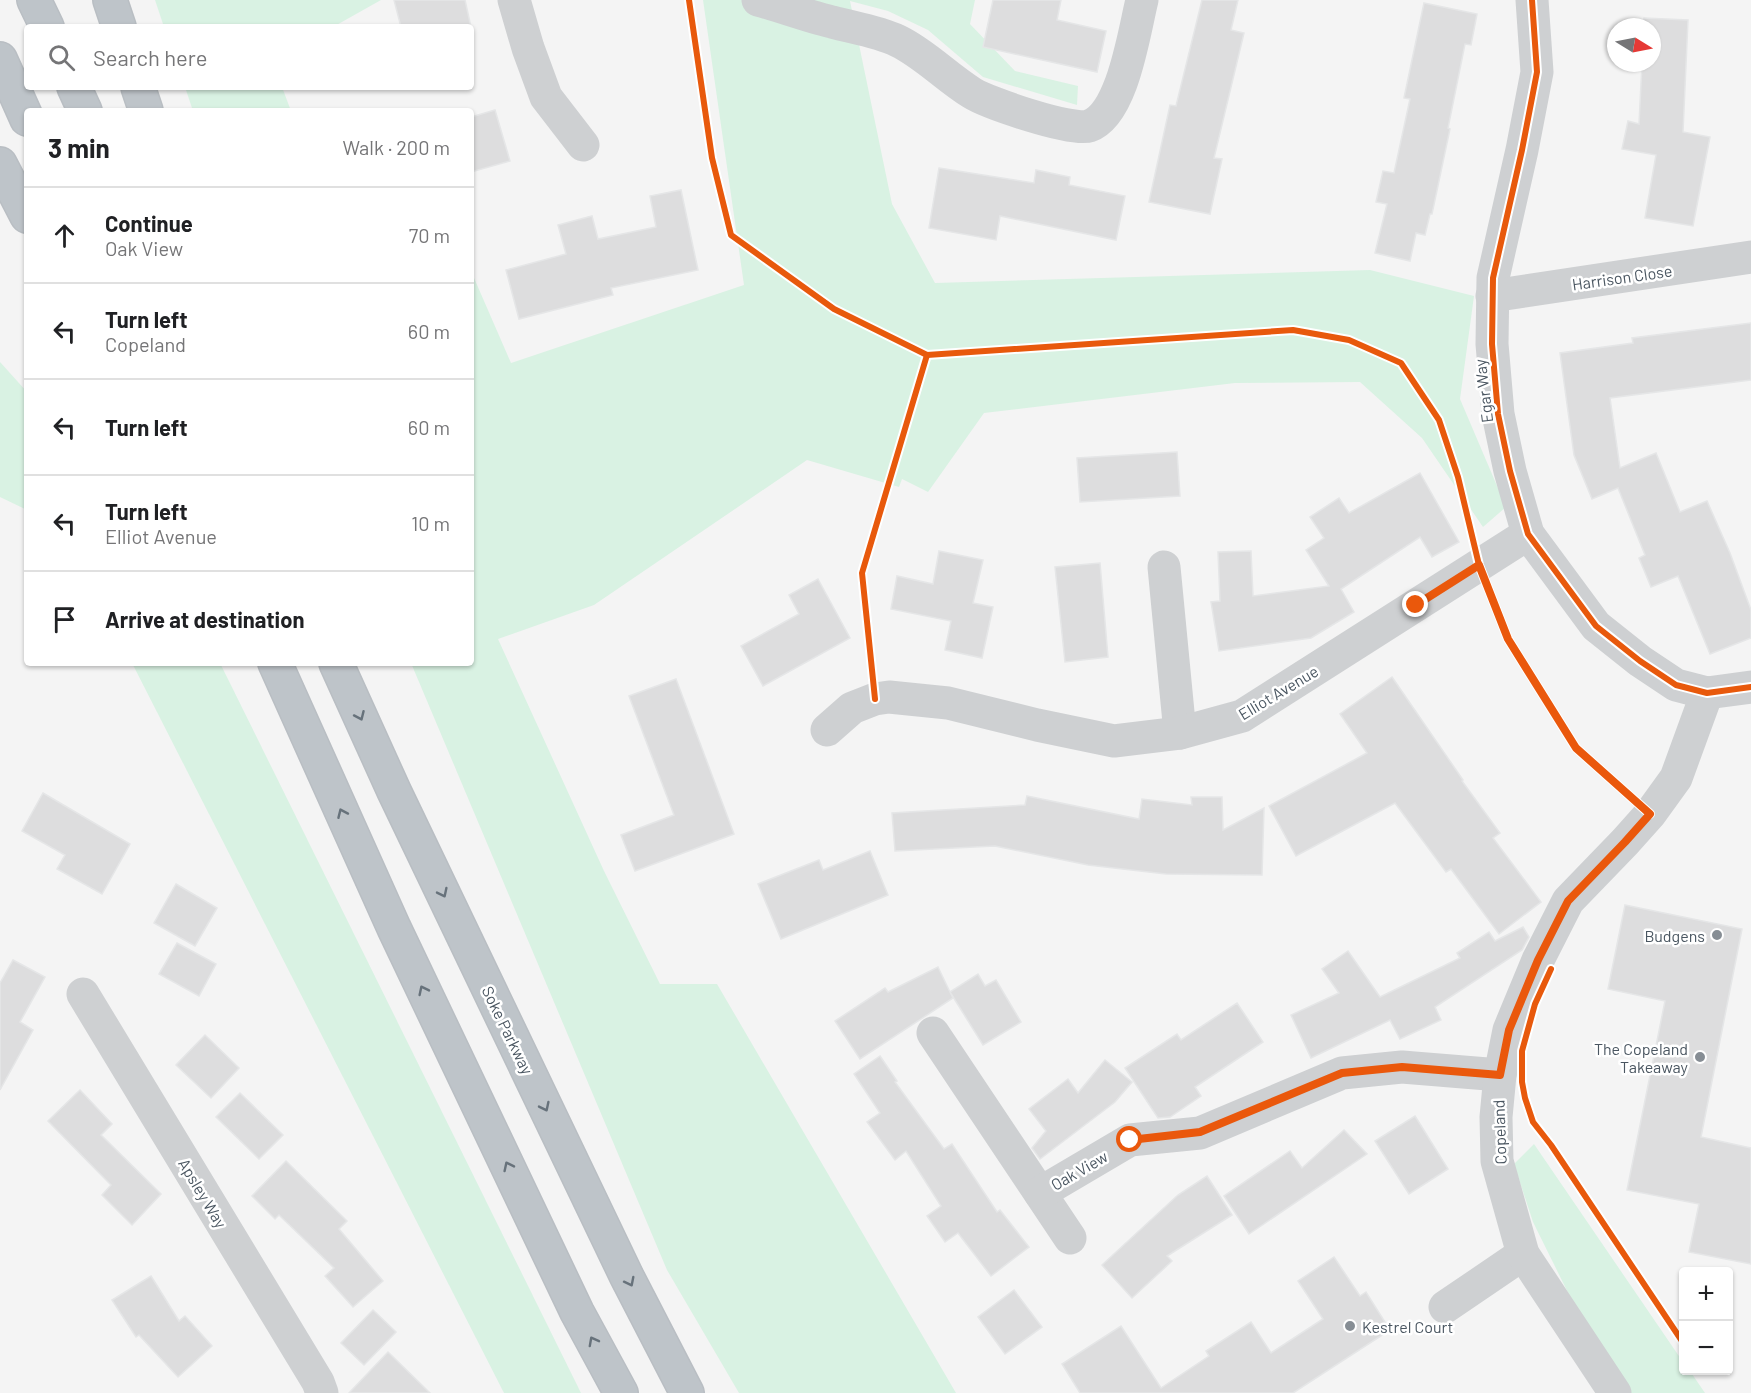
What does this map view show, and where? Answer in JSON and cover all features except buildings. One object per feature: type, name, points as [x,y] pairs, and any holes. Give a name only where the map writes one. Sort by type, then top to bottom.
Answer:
[{"type":"highway","points":[[34,0],[46,24]]},
{"type":"highway","points":[[110,0],[118,24]]},
{"type":"highway","points":[[0,59],[24,111]]},
{"type":"highway","points":[[75,90],[84,108]]},
{"type":"highway","points":[[139,90],[145,108]]},
{"type":"highway","points":[[0,164],[24,210]]},
{"type":"highway","points":[[276,666],[394,928],[578,1312],[621,1393]]},
{"type":"highway","name":"Soke Parkway","points":[[337,666],[420,845],[627,1277],[687,1393]]},
{"type":"street","points":[[514,0],[546,97],[583,145]]},
{"type":"street","points":[[758,0],[884,35],[922,56],[974,94],[1072,127],[1089,126],[1107,113],[1120,89],[1142,0]]},
{"type":"street","name":"Egar Way","points":[[1532,0],[1537,72],[1493,278],[1492,296],[1492,344],[1498,414],[1510,471],[1528,534],[1596,626],[1640,661],[1676,685],[1707,693]]},
{"type":"street","name":"Harrison Close","points":[[1492,296],[1751,258]]},
{"type":"street","name":"Elliot Avenue","points":[[827,730],[852,708],[875,699],[889,697],[948,703],[1114,741],[1180,733],[1242,716],[1528,534]]},
{"type":"street","points":[[1164,567],[1180,733]]},
{"type":"street","points":[[1707,693],[1751,687]]},
{"type":"street","name":"Copeland","points":[[1615,1393],[1523,1254],[1497,1161],[1496,1117],[1500,1075],[1509,1030],[1538,960],[1568,901],[1650,814],[1676,778],[1707,693]]},
{"type":"street","name":"Apsley Way","points":[[83,994],[312,1372],[322,1393]]},
{"type":"street","points":[[933,1033],[1070,1238]]},
{"type":"street","name":"Oak View","points":[[1040,1193],[1130,1140],[1200,1132],[1342,1073],[1402,1067],[1500,1075]]},
{"type":"street","points":[[1445,1307],[1523,1254]]},
{"type":"green space","points":[[155,0],[381,0],[338,24],[163,24]]},
{"type":"green space","points":[[703,0],[975,0],[970,24],[1015,71],[1078,86],[1077,105],[983,77],[928,30],[888,11],[850,1],[892,204],[935,283],[1370,270],[1474,296],[1460,399],[1506,507],[1483,527],[1422,438],[1360,382],[1235,383],[984,413],[928,492],[902,479],[899,487],[807,460],[594,605],[498,639],[604,871],[660,984],[717,984],[956,1393],[739,1393],[667,1270],[412,666],[474,666],[474,278],[511,363],[744,285]]},
{"type":"green space","points":[[186,90],[283,90],[290,108],[192,108]]},
{"type":"green space","points":[[0,362],[24,389],[24,509],[0,497]]},
{"type":"green space","points":[[134,666],[221,666],[581,1393],[504,1393]]},
{"type":"green space","points":[[1534,1144],[1679,1356],[1679,1375],[1693,1375],[1705,1393],[1631,1393],[1585,1327],[1533,1222],[1514,1164]]},
{"type":"cycle path","points":[[689,0],[712,158],[731,235],[834,309],[927,355],[1293,330],[1349,340],[1401,363],[1439,420],[1458,477],[1479,565],[1508,639],[1576,748],[1650,814]]},
{"type":"cycle path","points":[[1532,0],[1537,72],[1493,278],[1492,344],[1498,414],[1510,471],[1528,534],[1596,626],[1640,661],[1676,685],[1707,693],[1751,687]]},
{"type":"cycle path","points":[[875,699],[862,573],[927,355]]},
{"type":"cycle path","points":[[1551,969],[1535,1004],[1522,1051],[1522,1082],[1533,1122],[1551,1145],[1679,1337]]},
{"type":"place","name":"Budgens","points":[[1717,935]]},
{"type":"place","name":"The Copeland Takeaway","points":[[1700,1057]]},
{"type":"place","name":"Kestrel Court","points":[[1350,1326]]},
{"type":"route","points":[[1130,1140],[1200,1132],[1342,1073],[1402,1067],[1500,1075],[1509,1030],[1538,960],[1568,901],[1650,814],[1576,748],[1508,639],[1479,565],[1416,605]]}]
